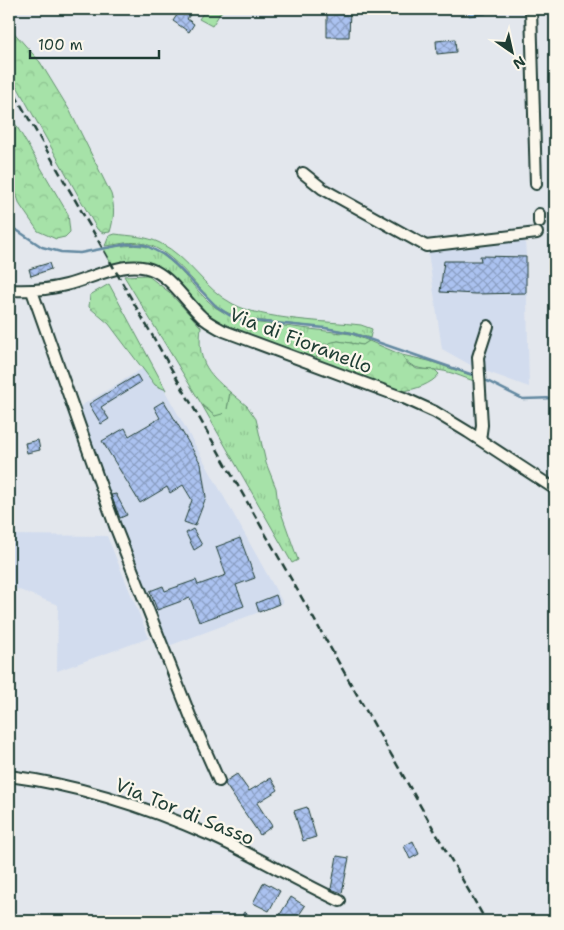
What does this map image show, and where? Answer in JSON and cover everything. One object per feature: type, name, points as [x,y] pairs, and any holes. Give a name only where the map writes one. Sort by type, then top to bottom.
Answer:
[{"type":"street","points":[[531,9],[536,184]]},
{"type":"street","points":[[303,173],[323,189],[426,246],[537,233]]},
{"type":"street","name":"Via di Fioranello","points":[[9,290],[32,291],[65,286],[123,268],[139,267],[152,269],[162,275],[176,288],[206,320],[224,331],[404,398],[434,412],[555,489]]},
{"type":"street","points":[[32,291],[115,526],[191,718],[219,781]]},
{"type":"street","points":[[480,440],[482,425],[478,357],[488,326]]},
{"type":"street","name":"Via Tor di Sasso","points":[[9,776],[62,784],[123,802],[158,815],[212,836],[340,901]]},
{"type":"shaded area","points":[[525,240],[529,387],[474,367],[442,349],[428,252]]},
{"type":"shaded area","points":[[150,364],[283,603],[166,647],[79,407]]},
{"type":"shaded area","points":[[9,535],[107,536],[149,638],[57,671],[58,605],[9,586]]},
{"type":"green space","points":[[206,9],[223,9],[212,26],[199,19]]},
{"type":"green space","points":[[9,27],[40,62],[70,111],[111,194],[114,213],[110,232],[103,233],[97,229],[9,72]]},
{"type":"green space","points":[[9,113],[68,214],[70,232],[65,237],[56,239],[38,231],[20,205],[9,173]]},
{"type":"green space","points":[[115,234],[144,238],[160,243],[180,256],[213,290],[233,304],[277,317],[361,325],[372,329],[370,338],[351,332],[327,328],[243,319],[232,315],[216,305],[172,259],[161,251],[151,246],[135,243],[105,246],[109,236]]},
{"type":"green space","points":[[119,246],[142,246],[160,253],[177,267],[215,307],[243,321],[351,334],[369,341],[363,345],[338,341],[320,347],[315,362],[232,329],[215,320],[198,307],[168,274],[113,267],[103,249]]},
{"type":"green space","points":[[147,275],[169,292],[201,327],[200,348],[205,364],[215,378],[230,392],[227,409],[222,414],[215,416],[202,405],[124,276]]},
{"type":"green space","points":[[109,284],[166,390],[155,385],[109,324],[89,307],[90,295]]},
{"type":"green space","points":[[338,341],[363,345],[369,341],[402,355],[408,364],[417,369],[435,370],[439,374],[432,381],[422,386],[402,391],[315,362],[325,345]]},
{"type":"green space","points":[[402,355],[429,361],[473,376],[474,381],[448,372],[416,367],[406,361]]},
{"type":"green space","points":[[230,392],[247,406],[256,419],[266,463],[276,488],[278,504],[298,560],[292,563],[202,405],[215,416],[227,409]]},
{"type":"water","points":[[468,9],[485,9],[486,14],[469,16]]},
{"type":"building","points":[[181,9],[194,9],[187,19],[194,24],[189,32],[173,21]]},
{"type":"building","points":[[327,9],[350,9],[349,37],[327,37]]},
{"type":"building","points":[[455,39],[456,52],[437,54],[436,41]]},
{"type":"building","points":[[480,256],[526,257],[526,293],[475,294],[440,292],[444,261],[481,261]]},
{"type":"building","points":[[49,263],[51,269],[31,276],[29,269]]},
{"type":"building","points":[[137,375],[141,382],[101,407],[109,419],[101,424],[89,404]]},
{"type":"building","points":[[164,401],[201,464],[206,497],[195,526],[184,522],[192,500],[183,485],[170,493],[167,487],[140,503],[102,441],[125,428],[129,436],[160,418],[154,407]]},
{"type":"building","points":[[38,440],[40,450],[27,453],[25,443]]},
{"type":"building","points":[[116,494],[127,515],[120,518],[111,495]]},
{"type":"building","points":[[193,529],[202,545],[194,550],[186,533]]},
{"type":"building","points":[[240,538],[255,578],[236,585],[244,606],[199,622],[190,598],[157,610],[150,591],[163,586],[165,591],[196,580],[198,585],[226,575],[216,547]]},
{"type":"building","points":[[276,595],[279,604],[259,612],[256,603]]},
{"type":"building","points":[[237,774],[249,791],[271,778],[278,790],[257,803],[272,826],[260,835],[225,784],[226,781]]},
{"type":"building","points":[[307,807],[316,837],[303,841],[294,811]]},
{"type":"building","points":[[413,841],[419,854],[410,859],[404,846]]},
{"type":"building","points":[[337,856],[349,858],[342,893],[331,889]]},
{"type":"building","points":[[264,882],[280,891],[269,911],[253,903]]},
{"type":"building","points":[[291,897],[305,906],[295,921],[286,921],[279,916]]},
{"type":"building","points":[[244,912],[259,921],[244,921],[240,919]]},
{"type":"waterway","points":[[9,225],[42,247],[61,252],[80,253],[127,244],[145,245],[164,255],[175,264],[216,306],[229,315],[243,320],[325,328],[351,333],[476,376]]},
{"type":"waterway","points":[[481,378],[523,399],[555,398]]},
{"type":"railway","points":[[9,84],[486,921]]}]
